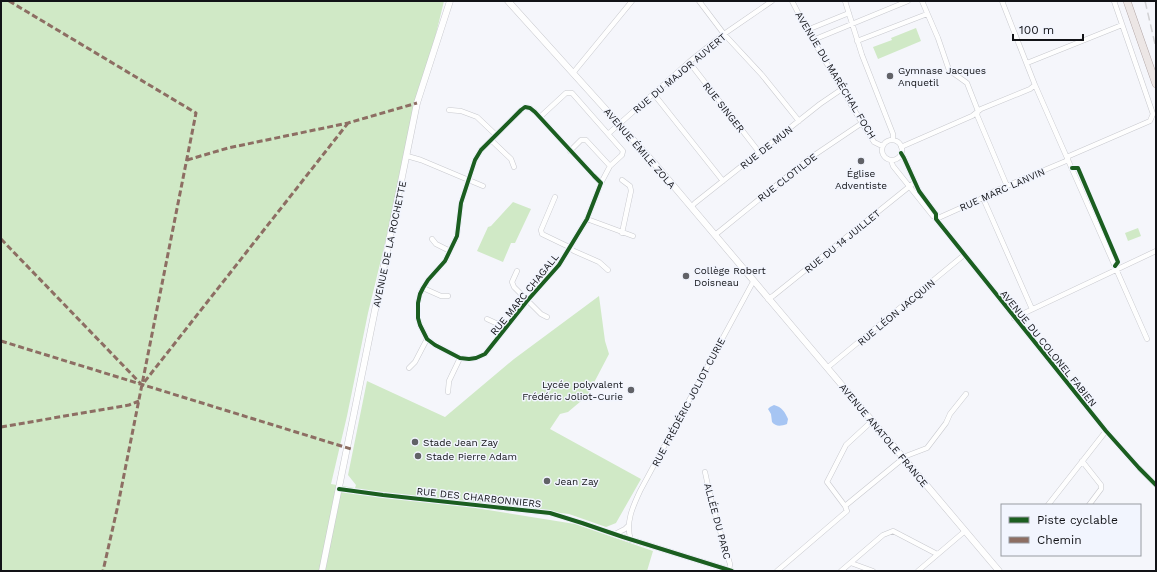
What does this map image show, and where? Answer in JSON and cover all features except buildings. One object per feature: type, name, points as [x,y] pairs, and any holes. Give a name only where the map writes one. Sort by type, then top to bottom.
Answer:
[{"type":"main road","name":"AVENUE DE LA ROCHETTE","points":[[322,571],[417,103],[450,1]]},
{"type":"main road","name":"AVENUE ÉMILE ZOLA","points":[[508,1],[619,124],[768,299]]},
{"type":"main road","points":[[1127,1],[1156,84]]},
{"type":"main road","name":"AVENUE ANATOLE FRANCE","points":[[768,299],[999,571]]},
{"type":"street","points":[[573,73],[632,1]]},
{"type":"street","points":[[699,1],[724,34],[762,75],[799,121]]},
{"type":"street","name":"RUE DU MAJOR AUVERT","points":[[608,134],[688,62],[724,34],[772,1]]},
{"type":"street","name":"AVENUE DU MARÉCHAL FOCH","points":[[792,1],[807,30],[862,123],[874,142],[882,146]]},
{"type":"street","points":[[845,1],[867,69],[893,134],[893,140]]},
{"type":"street","points":[[813,40],[908,1]]},
{"type":"street","points":[[922,1],[938,38],[949,70],[967,83],[978,111],[977,115],[1007,186]]},
{"type":"street","points":[[1002,1],[1035,85],[1147,339]]},
{"type":"street","points":[[1027,63],[1122,25],[1114,1]]},
{"type":"street","points":[[807,30],[849,13]]},
{"type":"street","points":[[857,41],[927,14]]},
{"type":"street","name":"RUE MARC LANVIN","points":[[936,218],[983,198],[990,193],[1066,161],[1069,156],[1150,121],[1153,114],[1122,25]]},
{"type":"street","name":"RUE SINGER","points":[[688,62],[759,152]]},
{"type":"street","points":[[902,147],[972,116],[981,109],[1030,89],[1035,85]]},
{"type":"street","name":"RUE DE MUN","points":[[691,207],[759,152],[842,89]]},
{"type":"street","points":[[540,117],[566,93],[572,93],[608,134]]},
{"type":"street","points":[[653,93],[722,181]]},
{"type":"street","points":[[448,392],[449,381],[460,358],[443,350],[427,339],[420,325],[418,311],[420,294],[428,280],[445,261],[457,236],[461,203],[475,160],[481,150],[523,108],[530,108],[601,183]]},
{"type":"street","points":[[449,110],[461,110],[477,117],[496,135]]},
{"type":"street","name":"RUE CLOTILDE","points":[[715,235],[810,158],[862,123]]},
{"type":"street","name":"RUE MARC CHAGALL","points":[[460,358],[476,358],[484,354],[527,301],[559,265],[587,219],[601,183],[610,166],[622,155],[623,151],[608,134]]},
{"type":"street","points":[[491,140],[511,159],[514,167]]},
{"type":"street","points":[[570,151],[581,140],[586,140],[610,166]]},
{"type":"street","points":[[891,160],[897,158],[901,153],[902,147],[898,142],[893,140],[885,142],[882,146],[883,155],[891,160],[893,166],[911,188]]},
{"type":"street","points":[[901,153],[919,191],[936,214],[936,218]]},
{"type":"street","points":[[407,156],[421,160],[483,186]]},
{"type":"street","points":[[622,180],[630,186],[631,190],[622,233]]},
{"type":"street","name":"RUE DU 14 JUILLET","points":[[768,299],[911,188],[915,182]]},
{"type":"street","name":"AVENUE DU COLONEL FABIEN","points":[[911,188],[1106,431],[1156,485]]},
{"type":"street","points":[[555,197],[540,230],[542,234],[599,262],[608,270]]},
{"type":"street","points":[[983,198],[1032,309]]},
{"type":"street","points":[[587,219],[633,236]]},
{"type":"street","points":[[432,239],[436,244],[450,252]]},
{"type":"street","points":[[1014,318],[1156,251]]},
{"type":"street","name":"RUE LÉON JACQUIN","points":[[827,368],[964,255]]},
{"type":"street","points":[[516,271],[512,282],[514,287],[541,314],[547,316]]},
{"type":"street","name":"RUE FRÉDÉRIC JOLIOT CURIE","points":[[631,540],[629,525],[632,511],[640,491],[753,282]]},
{"type":"street","points":[[423,288],[442,296],[448,296]]},
{"type":"street","points":[[486,319],[498,324],[504,330]]},
{"type":"street","points":[[409,368],[415,362],[427,339]]},
{"type":"street","points":[[845,506],[906,456],[927,448],[950,414],[966,394]]},
{"type":"street","points":[[777,571],[846,511],[845,506],[827,482],[846,445],[872,421]]},
{"type":"street","points":[[1049,504],[1106,431]]},
{"type":"street","points":[[1082,461],[1102,484],[1101,489],[1090,504]]},
{"type":"street","name":"ALLÉE DU PARC","points":[[705,472],[712,504],[731,571]]},
{"type":"street","name":"RUE DES CHARBONNIERS","points":[[339,489],[550,513],[731,571]]},
{"type":"street","points":[[615,534],[625,529],[629,525]]},
{"type":"street","points":[[841,571],[883,535],[893,531],[937,554]]},
{"type":"street","points":[[918,571],[965,531]]},
{"type":"street","points":[[851,562],[873,571]]},
{"type":"green space","points":[[1,1],[444,1],[368,313],[347,416],[331,484],[355,488],[356,485],[348,475],[367,381],[445,417],[514,359],[599,296],[605,341],[609,354],[587,396],[568,412],[560,414],[550,429],[641,479],[616,523],[606,527],[569,514],[364,490],[575,524],[653,551],[647,571],[1,571]]},
{"type":"green space","points":[[916,28],[921,41],[878,59],[873,47],[892,40],[891,38]]},
{"type":"green space","points":[[513,202],[531,209],[515,243],[511,243],[503,262],[477,251],[488,227],[491,226]]},
{"type":"green space","points":[[1138,228],[1141,236],[1128,241],[1125,233]]},
{"type":"water","points":[[774,405],[781,408],[784,412],[788,419],[787,424],[779,426],[772,422],[771,414],[768,409]]},
{"type":"railway","points":[[1145,1],[1156,48]]},
{"type":"marked path","points":[[9,1],[196,113],[118,505],[103,571]]},
{"type":"marked path","points":[[187,160],[228,148],[348,123],[417,103]]},
{"type":"marked path","points":[[1,239],[142,385],[348,123]]},
{"type":"marked path","points":[[1,341],[351,449]]},
{"type":"marked path","points":[[1,427],[129,405],[139,401]]},
{"type":"cycle path","points":[[525,107],[530,108],[535,112],[601,183],[587,219],[559,265],[527,301],[485,354],[476,358],[460,358],[435,345],[427,339],[418,318],[418,303],[420,294],[428,280],[445,261],[457,236],[461,203],[475,160],[481,150],[525,107]]},
{"type":"cycle path","points":[[901,153],[919,191],[936,214],[936,219],[1106,431],[1156,485]]},
{"type":"cycle path","points":[[1072,168],[1078,168],[1118,262],[1115,266]]},
{"type":"cycle path","points":[[339,489],[550,513],[732,571]]},
{"type":"place","name":"Gymnase Jacques Anquetil","points":[[890,76]]},
{"type":"place","name":"Église Adventiste","points":[[861,161]]},
{"type":"place","name":"Collège Robert Doisneau","points":[[686,276]]},
{"type":"place","name":"Lycée polyvalent Frédéric Joliot-Curie","points":[[631,390]]},
{"type":"place","name":"Stade Jean Zay","points":[[415,442]]},
{"type":"place","name":"Stade Pierre Adam","points":[[418,456]]},
{"type":"place","name":"Jean Zay","points":[[547,481]]}]
